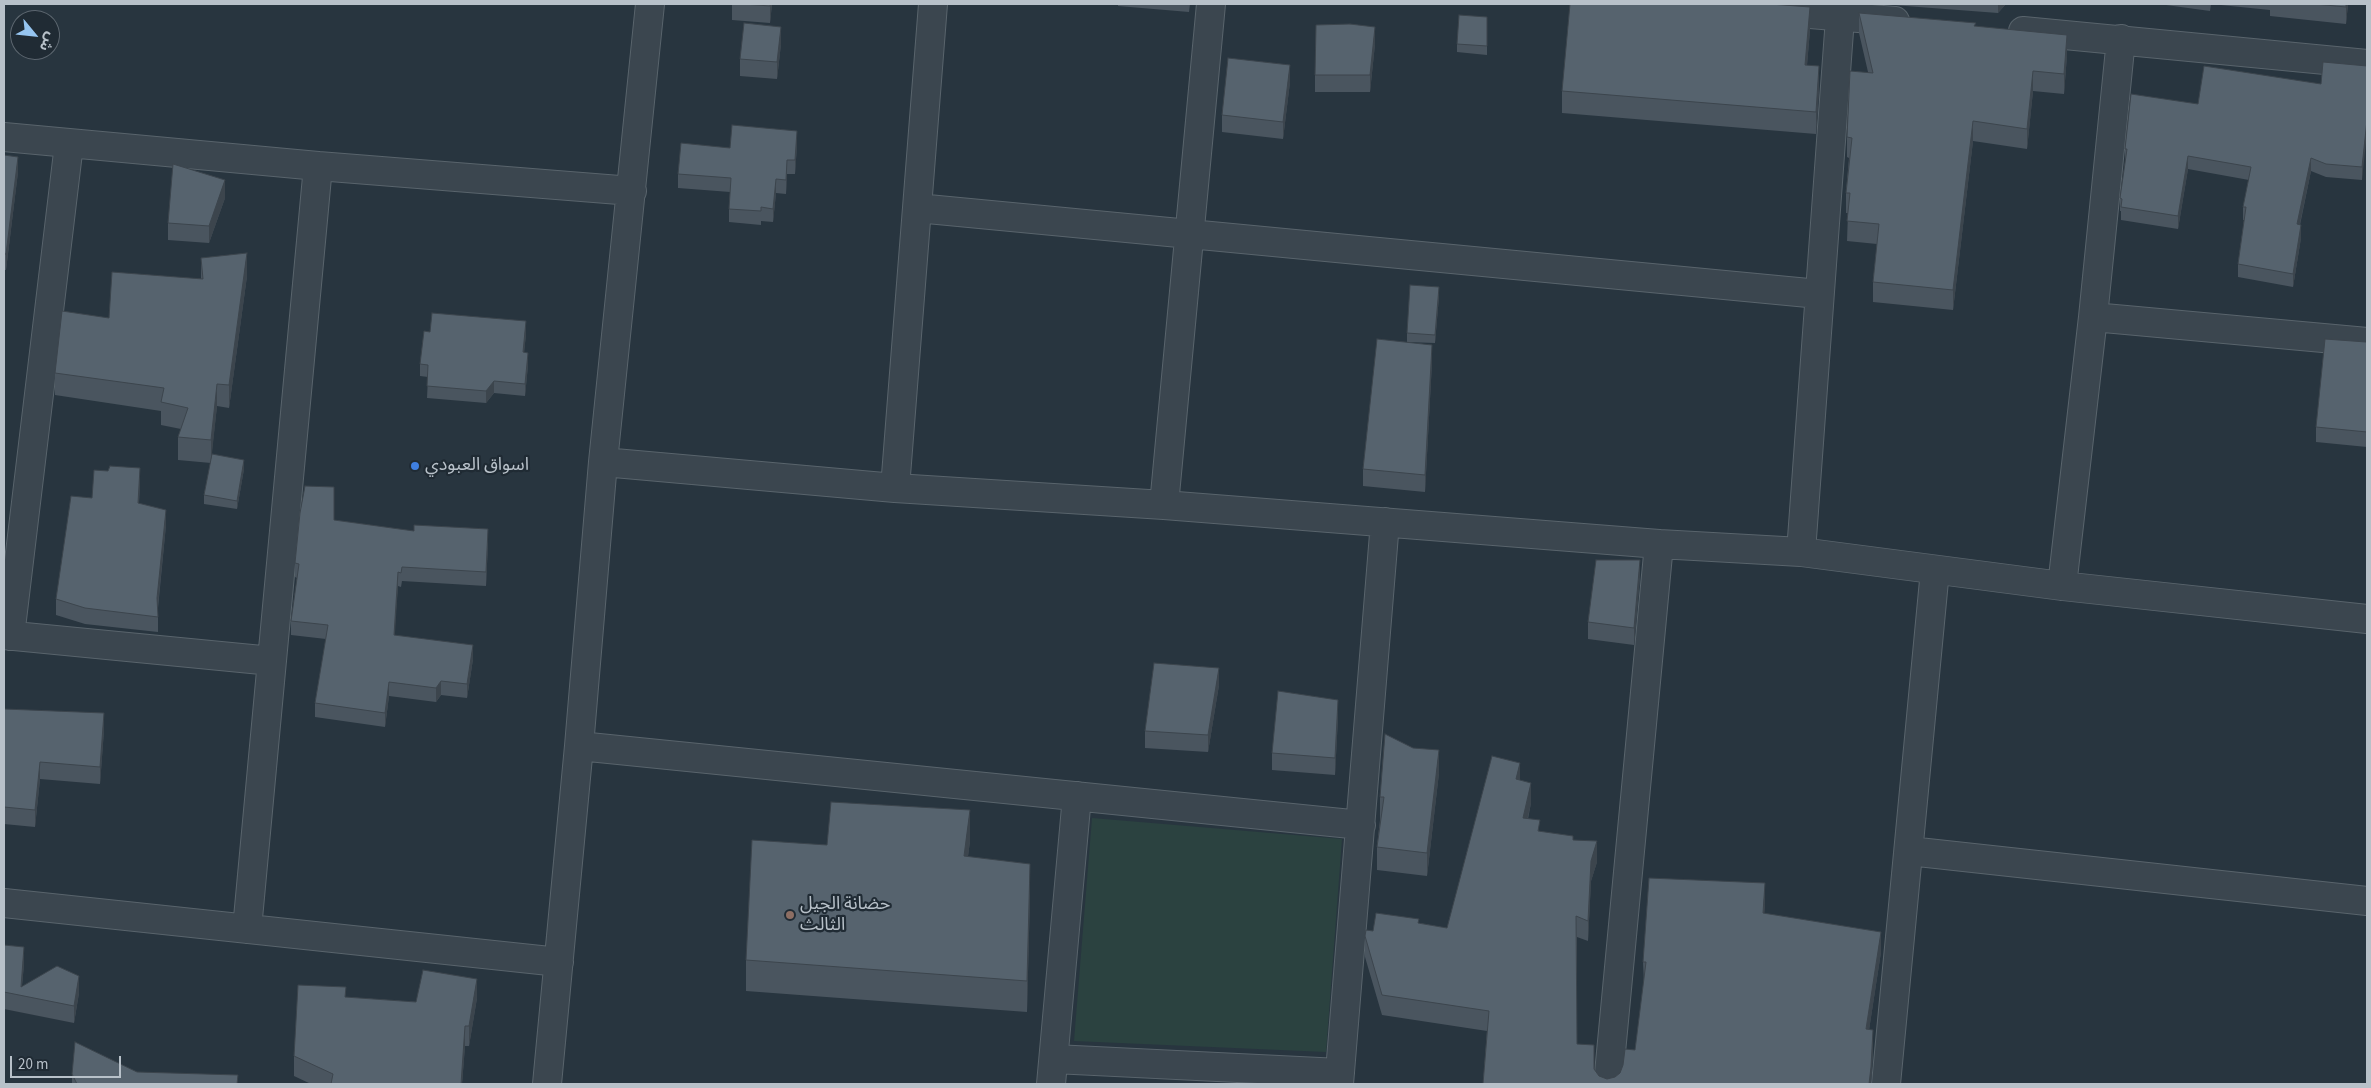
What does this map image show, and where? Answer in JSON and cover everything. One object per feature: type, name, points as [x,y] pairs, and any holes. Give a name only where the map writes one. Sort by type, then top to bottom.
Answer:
[{"type":"street","points":[[547,1084],[579,746],[603,462],[650,4]]},
{"type":"street","points":[[895,488],[933,4]]},
{"type":"street","points":[[1164,505],[1211,4]]},
{"type":"street","points":[[1746,8],[1841,10],[1918,23]]},
{"type":"street","points":[[1801,552],[1841,10]]},
{"type":"street","points":[[1995,29],[2121,39],[2367,64]]},
{"type":"street","points":[[2062,586],[2093,317],[2121,39]]},
{"type":"street","points":[[4,138],[632,191]]},
{"type":"street","points":[[69,144],[7,635],[272,661]]},
{"type":"street","points":[[247,929],[318,166]]},
{"type":"street","points":[[917,208],[1819,294]]},
{"type":"street","points":[[2093,317],[2367,342]]},
{"type":"street","points":[[603,462],[895,488],[1164,505],[1659,544],[1801,552],[2062,586],[2367,619]]},
{"type":"street","points":[[1077,796],[1052,1072],[1340,1078],[1385,522]]},
{"type":"street","points":[[1608,1084],[1659,544]]},
{"type":"street","points":[[1886,1084],[1935,570]]},
{"type":"street","points":[[579,746],[1361,824]]},
{"type":"street","points":[[1909,850],[2367,901]]},
{"type":"street","points":[[4,903],[559,962]]},
{"type":"green space","points":[[1092,818],[1342,839],[1326,1052],[1074,1041]]},
{"type":"building","points":[[744,4],[770,4],[770,6]]},
{"type":"building","points":[[1570,4],[1770,4],[1810,7],[1805,65],[1819,66],[1816,112],[1562,91]]},
{"type":"building","points":[[2315,4],[2346,4],[2346,7]]},
{"type":"building","points":[[1859,13],[1976,23],[1974,26],[2067,35],[2064,74],[2033,71],[2027,129],[1973,121],[1953,290],[1873,282],[1879,224],[1847,221],[1850,193],[1846,193],[1852,138],[1847,137],[1850,71],[1873,73]]},
{"type":"building","points":[[1459,15],[1487,17],[1487,46],[1457,44]]},
{"type":"building","points":[[744,23],[781,27],[777,62],[740,59]]},
{"type":"building","points":[[1350,24],[1375,27],[1370,75],[1315,75],[1316,25]]},
{"type":"building","points":[[1228,58],[1290,65],[1283,122],[1222,115]]},
{"type":"building","points":[[2323,62],[2367,66],[2367,120],[2362,167],[2326,164],[2311,158],[2297,224],[2301,225],[2293,274],[2238,264],[2246,207],[2243,207],[2251,167],[2188,156],[2178,216],[2121,207],[2122,199],[2120,198],[2127,149],[2125,149],[2131,94],[2198,104],[2204,66],[2321,84]]},
{"type":"building","points":[[732,125],[797,131],[795,160],[787,160],[786,180],[776,179],[773,209],[761,207],[761,211],[729,209],[731,178],[678,174],[681,143],[730,148]]},
{"type":"building","points":[[4,155],[18,157],[6,254],[4,254]]},
{"type":"building","points":[[173,164],[225,180],[209,226],[168,223]]},
{"type":"building","points":[[247,253],[229,385],[217,384],[211,440],[178,437],[188,408],[161,402],[164,388],[55,373],[62,311],[109,318],[112,272],[203,279],[201,258]]},
{"type":"building","points":[[1410,285],[1439,287],[1435,335],[1407,333]]},
{"type":"building","points":[[432,313],[526,321],[523,352],[528,353],[525,384],[494,381],[486,391],[427,386],[428,365],[420,364],[424,331],[430,332]]},
{"type":"building","points":[[1377,339],[1432,345],[1425,475],[1363,469]]},
{"type":"building","points":[[2325,339],[2367,342],[2367,432],[2316,427]]},
{"type":"building","points":[[212,454],[244,460],[237,501],[204,495]]},
{"type":"building","points":[[110,466],[140,468],[138,503],[166,510],[157,598],[158,617],[85,608],[56,599],[71,496],[92,498],[94,470],[108,471]]},
{"type":"building","points":[[305,486],[334,487],[334,520],[414,531],[414,525],[488,529],[486,572],[402,567],[401,573],[398,572],[394,635],[473,645],[467,684],[441,681],[436,688],[389,682],[385,713],[315,703],[328,625],[291,621],[299,564],[295,563],[300,513]]},
{"type":"building","points":[[1596,560],[1640,560],[1634,628],[1588,622]]},
{"type":"building","points":[[1154,663],[1219,668],[1208,735],[1145,731]]},
{"type":"building","points":[[1278,691],[1338,700],[1335,758],[1272,753]]},
{"type":"building","points":[[4,709],[104,713],[100,767],[40,762],[35,810],[4,807]]},
{"type":"building","points":[[1385,734],[1413,748],[1439,750],[1427,853],[1377,847],[1384,797],[1380,797]]},
{"type":"building","points":[[1492,756],[1520,763],[1516,779],[1531,783],[1523,818],[1540,820],[1538,831],[1573,836],[1573,840],[1597,841],[1591,861],[1588,921],[1576,916],[1577,1044],[1594,1045],[1594,1069],[1599,1076],[1607,1079],[1615,1077],[1620,1073],[1623,1065],[1625,1049],[1635,1050],[1646,962],[1643,962],[1649,878],[1765,883],[1763,913],[1881,932],[1866,1029],[1873,1030],[1869,1084],[1483,1084],[1489,1011],[1382,995],[1365,936],[1366,930],[1373,931],[1376,913],[1419,919],[1418,923],[1447,928]]},
{"type":"building","points":[[831,802],[970,810],[964,856],[1030,864],[1027,981],[746,960],[752,840],[827,845]]},
{"type":"building","points":[[4,945],[24,947],[21,987],[57,966],[79,976],[74,1006],[4,992]]},
{"type":"building","points":[[423,970],[477,979],[469,1026],[465,1026],[461,1084],[331,1084],[333,1074],[294,1056],[298,985],[346,987],[345,997],[416,1002]]},
{"type":"building","points":[[75,1042],[137,1072],[238,1075],[237,1084],[77,1084],[72,1074]]},
{"type":"place","name":"اسواق العبودي","points":[[415,466]]},
{"type":"place","name":"حضانة الجيل الثالث","points":[[790,915]]}]
